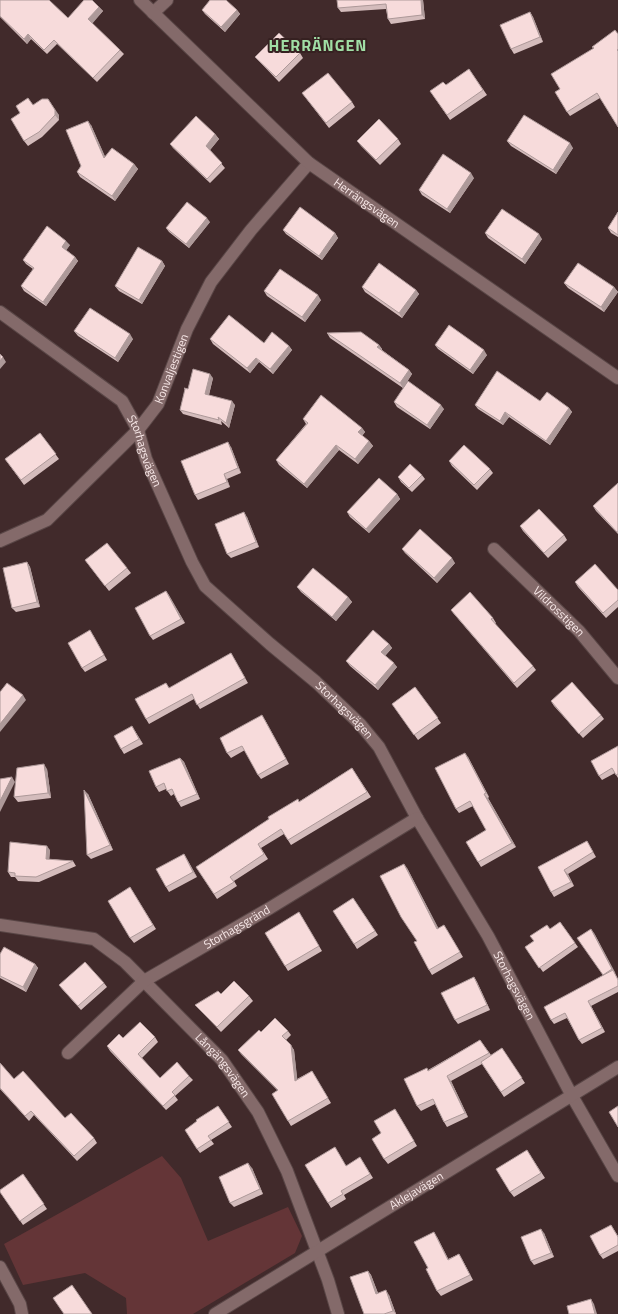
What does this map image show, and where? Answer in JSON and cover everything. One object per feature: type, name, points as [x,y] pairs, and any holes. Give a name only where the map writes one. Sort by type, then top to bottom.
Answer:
[{"type":"street","name":"Herrängsvägen","points":[[140,0],[309,163],[618,378]]},
{"type":"street","points":[[153,13],[167,0]]},
{"type":"street","name":"Konvaljestigen","points":[[0,541],[48,520],[138,430],[158,404],[187,329],[211,282],[251,230],[309,163]]},
{"type":"street","name":"Storhagsvägen","points":[[0,312],[122,401],[138,430],[146,458],[204,586],[316,682],[360,724],[379,747],[417,818],[488,936],[572,1096],[618,1176]]},
{"type":"street","name":"Vildrosstigen","points":[[494,549],[579,632],[618,678]]},
{"type":"street","name":"Storhagsgränd","points":[[68,1053],[144,981],[270,908],[417,818]]},
{"type":"street","name":"Långängsvägen","points":[[0,924],[94,939],[125,962],[222,1060],[258,1112],[287,1171],[317,1251],[338,1314]]},
{"type":"street","name":"Aklejavägen","points":[[215,1314],[618,1067]]},
{"type":"street","points":[[0,1267],[20,1304],[22,1314]]},
{"type":"shaded area","points":[[162,1156],[181,1178],[208,1241],[288,1207],[302,1236],[295,1253],[193,1314],[127,1314],[126,1298],[85,1273],[23,1285],[4,1244]]},
{"type":"building","points":[[0,0],[49,0],[68,18],[84,0],[92,0],[99,7],[88,19],[120,50],[93,78],[54,40],[44,50],[28,34],[24,39],[0,16]]},
{"type":"building","points":[[210,0],[226,0],[237,10],[221,27],[202,10]]},
{"type":"building","points":[[337,0],[421,0],[422,15],[388,19],[386,4],[338,8]]},
{"type":"building","points":[[530,12],[540,37],[511,49],[500,25]]},
{"type":"building","points":[[615,30],[618,34],[618,127],[597,93],[567,112],[555,92],[560,89],[551,74],[594,48],[592,47]]},
{"type":"building","points":[[279,33],[300,53],[276,77],[255,57]]},
{"type":"building","points":[[469,69],[483,90],[447,115],[430,91],[443,82],[446,85]]},
{"type":"building","points":[[328,73],[352,102],[326,123],[302,93]]},
{"type":"building","points":[[28,98],[33,105],[42,99],[48,99],[55,110],[55,115],[39,132],[24,141],[11,119],[20,113],[16,106]]},
{"type":"building","points":[[524,115],[570,143],[553,170],[507,141]]},
{"type":"building","points":[[196,116],[215,134],[206,146],[222,163],[207,179],[170,144]]},
{"type":"building","points":[[379,119],[398,139],[376,160],[357,141]]},
{"type":"building","points":[[88,121],[104,158],[112,148],[134,164],[112,196],[77,172],[81,166],[66,130]]},
{"type":"building","points":[[443,154],[471,173],[447,209],[419,190]]},
{"type":"building","points":[[187,202],[207,218],[186,244],[166,228]]},
{"type":"building","points":[[300,207],[335,233],[319,256],[283,230]]},
{"type":"building","points":[[502,209],[539,234],[522,259],[485,233]]},
{"type":"building","points":[[618,212],[618,235],[608,228]]},
{"type":"building","points":[[47,226],[66,241],[62,247],[75,257],[43,302],[21,286],[34,268],[23,260]]},
{"type":"building","points":[[138,247],[162,261],[139,300],[115,286]]},
{"type":"building","points":[[379,263],[416,290],[399,313],[362,287]]},
{"type":"building","points":[[578,263],[614,287],[601,307],[564,283]]},
{"type":"building","points":[[280,269],[318,295],[302,317],[264,291]]},
{"type":"building","points":[[90,308],[130,334],[115,358],[74,331]]},
{"type":"building","points":[[229,315],[264,343],[272,332],[289,346],[270,369],[256,358],[247,368],[210,339]]},
{"type":"building","points":[[449,325],[484,350],[470,370],[435,345]]},
{"type":"building","points":[[361,332],[379,345],[377,347],[409,370],[400,383],[327,333]]},
{"type":"building","points":[[0,354],[3,357],[0,361]]},
{"type":"building","points":[[193,369],[210,374],[205,394],[232,401],[226,423],[218,417],[219,420],[180,410],[184,388],[188,389]]},
{"type":"building","points":[[497,371],[540,401],[547,392],[569,408],[546,441],[505,412],[500,421],[475,405]]},
{"type":"building","points":[[408,381],[441,405],[427,425],[394,402]]},
{"type":"building","points":[[321,395],[362,428],[358,432],[369,441],[355,459],[336,445],[304,484],[276,460],[308,423],[303,419]]},
{"type":"building","points":[[40,433],[56,454],[21,480],[5,459]]},
{"type":"building","points":[[228,442],[238,468],[224,474],[227,482],[195,495],[181,461]]},
{"type":"building","points":[[464,445],[490,469],[474,485],[449,461]]},
{"type":"building","points":[[410,464],[422,475],[409,488],[398,477]]},
{"type":"building","points":[[379,478],[397,494],[366,529],[347,512]]},
{"type":"building","points":[[618,483],[618,532],[617,532],[593,506]]},
{"type":"building","points":[[539,509],[564,535],[544,553],[520,526]]},
{"type":"building","points":[[244,512],[256,542],[227,554],[215,524]]},
{"type":"building","points":[[420,529],[452,558],[434,578],[402,549]]},
{"type":"building","points":[[107,543],[127,568],[105,586],[85,560]]},
{"type":"building","points":[[27,562],[37,602],[12,608],[3,568]]},
{"type":"building","points":[[595,564],[618,590],[618,600],[603,613],[575,582]]},
{"type":"building","points":[[313,568],[348,597],[332,617],[297,587]]},
{"type":"building","points":[[166,591],[181,619],[150,636],[135,608]]},
{"type":"building","points":[[470,592],[493,618],[491,619],[533,666],[514,683],[451,610]]},
{"type":"building","points":[[90,630],[104,655],[82,668],[68,643]]},
{"type":"building","points":[[373,630],[389,644],[381,652],[394,663],[375,685],[346,661]]},
{"type":"building","points":[[231,653],[245,678],[197,705],[192,694],[146,719],[135,699],[166,683],[169,688]]},
{"type":"building","points":[[572,682],[601,715],[579,734],[551,701]]},
{"type":"building","points":[[7,683],[23,695],[0,724],[0,692]]},
{"type":"building","points":[[415,687],[438,718],[414,735],[392,704]]},
{"type":"building","points":[[262,715],[286,759],[258,775],[242,746],[227,753],[220,738]]},
{"type":"building","points":[[132,726],[139,739],[121,749],[114,736]]},
{"type":"building","points":[[618,746],[618,774],[616,775],[612,768],[599,776],[591,761]]},
{"type":"building","points":[[465,753],[486,793],[484,794],[512,843],[478,862],[466,842],[486,830],[470,801],[456,809],[435,768]]},
{"type":"building","points":[[180,758],[197,794],[178,802],[172,789],[167,791],[164,783],[156,787],[149,771]]},
{"type":"building","points":[[44,764],[48,793],[14,797],[17,768]]},
{"type":"building","points":[[352,768],[367,792],[288,840],[281,829],[258,844],[264,854],[230,877],[234,882],[214,894],[196,867],[269,819],[268,817],[298,799],[299,802]]},
{"type":"building","points":[[12,777],[0,801],[0,779]]},
{"type":"building","points":[[84,790],[110,845],[87,855]]},
{"type":"building","points":[[587,841],[593,852],[564,870],[571,882],[551,892],[538,867]]},
{"type":"building","points":[[10,842],[47,846],[46,859],[73,861],[36,877],[15,876],[15,873],[8,872]]},
{"type":"building","points":[[184,854],[193,872],[166,887],[156,869]]},
{"type":"building","points":[[404,864],[437,929],[444,925],[460,952],[429,970],[414,942],[417,941],[401,917],[380,876]]},
{"type":"building","points":[[130,887],[153,925],[130,938],[108,901]]},
{"type":"building","points":[[353,898],[375,931],[354,944],[333,911]]},
{"type":"building","points":[[299,912],[319,946],[285,966],[265,933]]},
{"type":"building","points":[[560,922],[575,943],[539,968],[525,947],[534,941],[530,936],[547,925],[550,929]]},
{"type":"building","points":[[591,929],[612,969],[603,975],[577,938]]},
{"type":"building","points":[[4,947],[35,964],[23,987],[0,976],[0,954]]},
{"type":"building","points":[[85,962],[104,983],[78,1006],[59,985]]},
{"type":"building","points":[[613,970],[618,980],[618,986],[588,1001],[602,1028],[579,1040],[565,1013],[551,1020],[544,1007]]},
{"type":"building","points":[[474,977],[487,1005],[455,1020],[441,993]]},
{"type":"building","points":[[234,981],[249,996],[217,1027],[195,1005],[218,991],[221,994]]},
{"type":"building","points":[[275,1018],[288,1031],[282,1036],[291,1045],[295,1081],[312,1071],[328,1098],[288,1121],[272,1094],[278,1090],[238,1050],[259,1030],[261,1032]]},
{"type":"building","points":[[140,1022],[155,1037],[138,1054],[160,1078],[177,1062],[189,1076],[172,1092],[175,1095],[163,1106],[107,1046],[119,1034],[123,1038]]},
{"type":"building","points":[[480,1040],[489,1053],[447,1076],[465,1113],[444,1122],[433,1099],[417,1106],[404,1079],[427,1068],[428,1071]]},
{"type":"building","points":[[502,1048],[522,1078],[501,1092],[481,1062]]},
{"type":"building","points":[[0,1063],[14,1079],[23,1071],[65,1118],[71,1113],[94,1138],[74,1156],[31,1111],[25,1116],[0,1088]]},
{"type":"building","points":[[218,1106],[229,1122],[208,1136],[211,1140],[197,1149],[185,1130],[197,1121],[196,1120]]},
{"type":"building","points":[[618,1106],[618,1127],[609,1112]]},
{"type":"building","points":[[395,1109],[414,1141],[384,1159],[372,1139],[381,1133],[374,1121]]},
{"type":"building","points":[[335,1147],[346,1166],[360,1157],[370,1174],[341,1191],[343,1194],[328,1203],[305,1165]]},
{"type":"building","points":[[527,1150],[541,1173],[510,1192],[496,1169]]},
{"type":"building","points":[[248,1163],[260,1189],[230,1203],[219,1177]]},
{"type":"building","points":[[23,1174],[44,1204],[20,1221],[0,1190]]},
{"type":"building","points":[[611,1225],[618,1237],[618,1245],[600,1255],[590,1236]]},
{"type":"building","points":[[541,1229],[551,1253],[531,1261],[521,1237]]},
{"type":"building","points":[[434,1232],[448,1260],[459,1254],[470,1275],[437,1291],[426,1269],[428,1268],[414,1242]]},
{"type":"building","points":[[368,1271],[376,1294],[386,1290],[393,1311],[384,1314],[364,1314],[350,1277]]},
{"type":"building","points":[[72,1285],[92,1314],[64,1314],[53,1298]]},
{"type":"building","points":[[591,1299],[595,1314],[569,1314],[567,1306]]},
{"type":"district","name":"HERRÄNGEN","points":[[318,45]]}]
